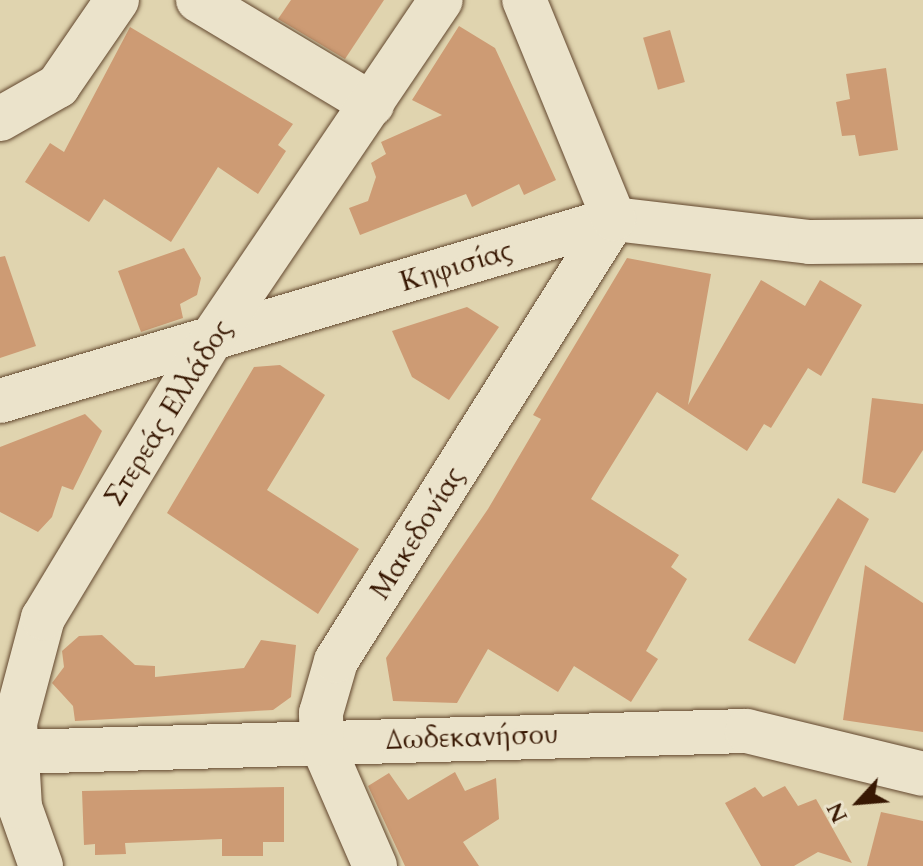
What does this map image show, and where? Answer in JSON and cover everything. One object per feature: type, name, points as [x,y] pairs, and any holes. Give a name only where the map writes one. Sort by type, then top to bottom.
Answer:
[{"type":"street","points":[[0,119],[58,86],[117,0]]},
{"type":"street","points":[[198,0],[372,104]]},
{"type":"street","name":"Στερεάς Ελλάδος","points":[[41,866],[20,807],[17,752],[20,689],[43,618],[212,338],[441,0]]},
{"type":"street","points":[[524,0],[614,219]]},
{"type":"street","name":"Κηφισίας","points":[[0,401],[614,219],[810,242],[923,241]]},
{"type":"street","name":"Μακεδονίας","points":[[375,866],[322,744],[321,713],[336,661],[614,219]]},
{"type":"street","name":"Δωδεκανήσου","points":[[17,752],[747,731],[923,774]]},
{"type":"building","points":[[291,0],[384,0],[345,59],[278,19]]},
{"type":"building","points":[[459,26],[495,48],[556,180],[524,195],[519,184],[472,207],[466,194],[360,235],[349,208],[368,201],[376,177],[371,163],[386,154],[381,142],[442,115],[412,100]]},
{"type":"building","points":[[130,27],[293,124],[278,145],[286,151],[258,194],[218,167],[171,242],[104,199],[89,222],[25,182],[50,143],[64,152]]},
{"type":"building","points":[[670,30],[685,82],[658,90],[643,38]]},
{"type":"building","points":[[886,68],[898,150],[859,156],[855,135],[842,136],[836,102],[850,99],[846,74]]},
{"type":"building","points":[[184,248],[201,278],[197,295],[180,304],[183,318],[141,332],[118,271]]},
{"type":"building","points":[[5,256],[36,346],[0,358],[0,257]]},
{"type":"building","points":[[627,258],[711,274],[688,405],[761,280],[805,306],[820,280],[862,305],[821,376],[808,368],[771,428],[764,424],[747,451],[657,392],[591,499],[679,555],[671,567],[687,579],[646,651],[658,659],[631,702],[574,666],[558,692],[488,649],[457,703],[393,701],[386,658],[488,509],[541,419],[533,415]]},
{"type":"building","points":[[467,307],[499,327],[449,400],[412,377],[392,331]]},
{"type":"building","points":[[280,365],[325,395],[267,490],[359,549],[318,614],[167,513],[254,367]]},
{"type":"building","points":[[872,398],[923,404],[923,450],[895,493],[862,483]]},
{"type":"building","points":[[85,414],[102,431],[73,490],[62,486],[52,517],[38,532],[0,512],[0,447]]},
{"type":"building","points":[[838,498],[869,519],[795,664],[748,640]]},
{"type":"building","points":[[865,565],[923,603],[923,732],[843,720]]},
{"type":"building","points":[[102,635],[135,665],[155,666],[155,677],[244,668],[261,640],[296,645],[291,697],[273,710],[75,721],[73,706],[52,683],[64,667],[62,651],[79,636]]},
{"type":"building","points":[[455,772],[465,791],[496,778],[499,819],[463,842],[479,866],[405,866],[368,786],[389,773],[408,800]]},
{"type":"building","points":[[785,786],[798,806],[816,799],[852,863],[818,852],[794,866],[761,866],[725,803],[755,787],[763,797]]},
{"type":"building","points":[[284,787],[284,842],[263,842],[263,856],[222,856],[222,839],[125,843],[126,854],[95,855],[95,844],[84,845],[82,791]]},
{"type":"building","points":[[881,812],[923,821],[923,866],[867,866]]}]
